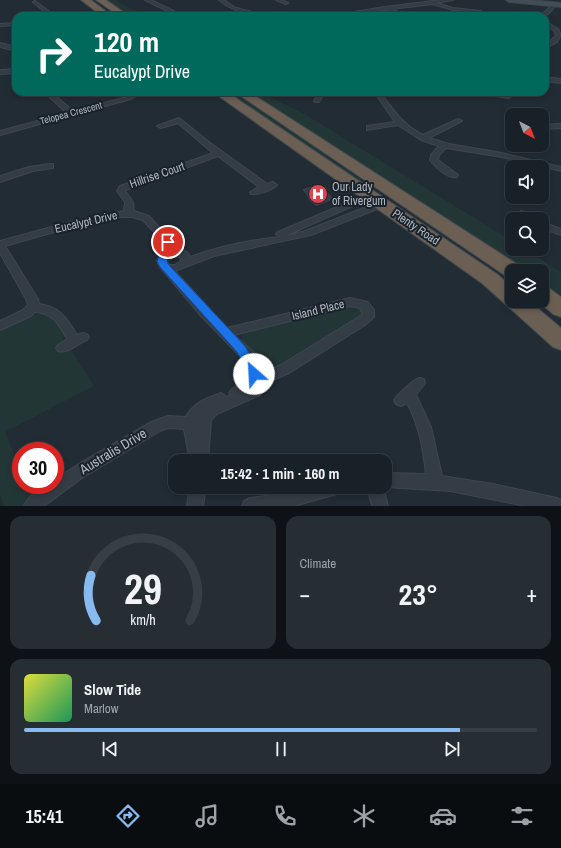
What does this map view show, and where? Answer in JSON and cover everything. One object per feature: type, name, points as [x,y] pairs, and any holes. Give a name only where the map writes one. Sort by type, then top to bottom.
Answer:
[{"type":"highway","points":[[85,0],[102,12]]},
{"type":"highway","points":[[100,0],[119,12]]},
{"type":"highway","name":"Plenty Road","points":[[225,96],[386,196],[505,266]]},
{"type":"highway","name":"Plenty Road","points":[[247,96],[386,196],[505,292]]},
{"type":"highway","points":[[549,299],[561,309]]},
{"type":"highway","points":[[523,308],[561,341]]},
{"type":"street","points":[[147,0],[173,12]]},
{"type":"street","points":[[221,0],[235,9],[249,12]]},
{"type":"street","points":[[278,0],[286,3]]},
{"type":"street","points":[[360,12],[451,0]]},
{"type":"street","points":[[509,0],[557,5]]},
{"type":"street","points":[[35,2],[48,12]]},
{"type":"street","points":[[430,2],[452,9],[479,11]]},
{"type":"street","points":[[392,3],[398,6]]},
{"type":"street","points":[[548,12],[557,5]]},
{"type":"street","points":[[385,8],[395,12]]},
{"type":"street","points":[[0,25],[12,24]]},
{"type":"street","points":[[549,26],[556,30],[559,36],[549,45]]},
{"type":"street","points":[[0,45],[12,48]]},
{"type":"street","points":[[0,72],[12,71]]},
{"type":"street","points":[[549,80],[561,81]]},
{"type":"street","points":[[52,96],[71,113]]},
{"type":"street","name":"Telopea Crescent","points":[[0,132],[134,96]]},
{"type":"street","points":[[317,102],[320,96]]},
{"type":"street","points":[[380,96],[400,123],[423,138],[444,145],[502,155],[537,166],[561,169]]},
{"type":"street","points":[[161,126],[182,118],[219,154],[269,186],[254,192]]},
{"type":"street","points":[[423,138],[458,121]]},
{"type":"street","points":[[370,128],[400,123]]},
{"type":"street","points":[[549,127],[561,126]]},
{"type":"street","points":[[444,145],[435,154],[434,160],[438,165],[454,175]]},
{"type":"street","name":"Hillrise Court","points":[[129,213],[129,202],[121,191],[123,188],[219,154]]},
{"type":"street","points":[[0,179],[32,169],[50,166]]},
{"type":"street","points":[[165,262],[172,268],[183,259],[264,241],[284,239],[313,231],[386,196]]},
{"type":"street","points":[[264,241],[386,196]]},
{"type":"street","name":"Eucalypt Drive","points":[[0,244],[60,228],[129,213],[138,214],[146,218],[183,259]]},
{"type":"street","points":[[549,228],[561,232]]},
{"type":"street","points":[[165,238],[165,262],[181,284],[241,349],[259,377],[242,389],[199,409],[192,417],[197,423],[204,441],[202,454]]},
{"type":"street","points":[[0,244],[32,299],[33,308]]},
{"type":"street","points":[[165,262],[170,254],[183,259]]},
{"type":"street","points":[[181,284],[178,276],[183,259]]},
{"type":"street","name":"Island Place","points":[[225,333],[344,303],[355,302],[366,307],[369,313],[368,317],[361,322],[285,369],[259,377]]},
{"type":"street","points":[[0,326],[21,317],[33,308],[45,308],[54,311],[79,339],[62,348]]},
{"type":"street","points":[[419,383],[405,397],[419,410],[426,429],[435,481]]},
{"type":"street","name":"Australis Drive","points":[[32,506],[59,484],[156,426],[168,422],[197,423]]},
{"type":"street","points":[[195,454],[190,429],[197,423]]},
{"type":"street","points":[[392,480],[435,481],[493,490],[557,506]]},
{"type":"street","points":[[195,506],[197,494]]},
{"type":"street","points":[[250,506],[281,502],[311,494]]},
{"type":"street","points":[[377,494],[380,506]]},
{"type":"shaded area","points":[[105,0],[116,0],[138,12],[124,12]]},
{"type":"shaded area","points":[[231,96],[241,96],[369,185],[365,186]]},
{"type":"shaded area","points":[[254,96],[269,96],[306,115],[505,237],[505,256],[535,256],[548,264],[515,264]]},
{"type":"shaded area","points":[[549,265],[561,272],[561,296],[549,287]]},
{"type":"shaded area","points":[[353,305],[361,309],[363,314],[362,317],[284,365],[276,367],[264,365],[242,340],[243,334],[246,331]]},
{"type":"shaded area","points":[[43,312],[50,313],[62,330],[62,343],[69,347],[94,386],[5,432],[12,449],[12,494],[31,494],[33,499],[25,506],[4,506],[0,495],[0,329]]},
{"type":"building","name":"Our Lady of Rivergum","points":[[317,184],[336,199],[316,207],[308,200],[301,189]]},
{"type":"place","name":"Our Lady of Rivergum","points":[[318,194]]},
{"type":"route","points":[[168,242],[165,238],[166,250],[165,257],[162,261],[163,265],[166,266],[175,279],[241,349],[254,374]]}]
